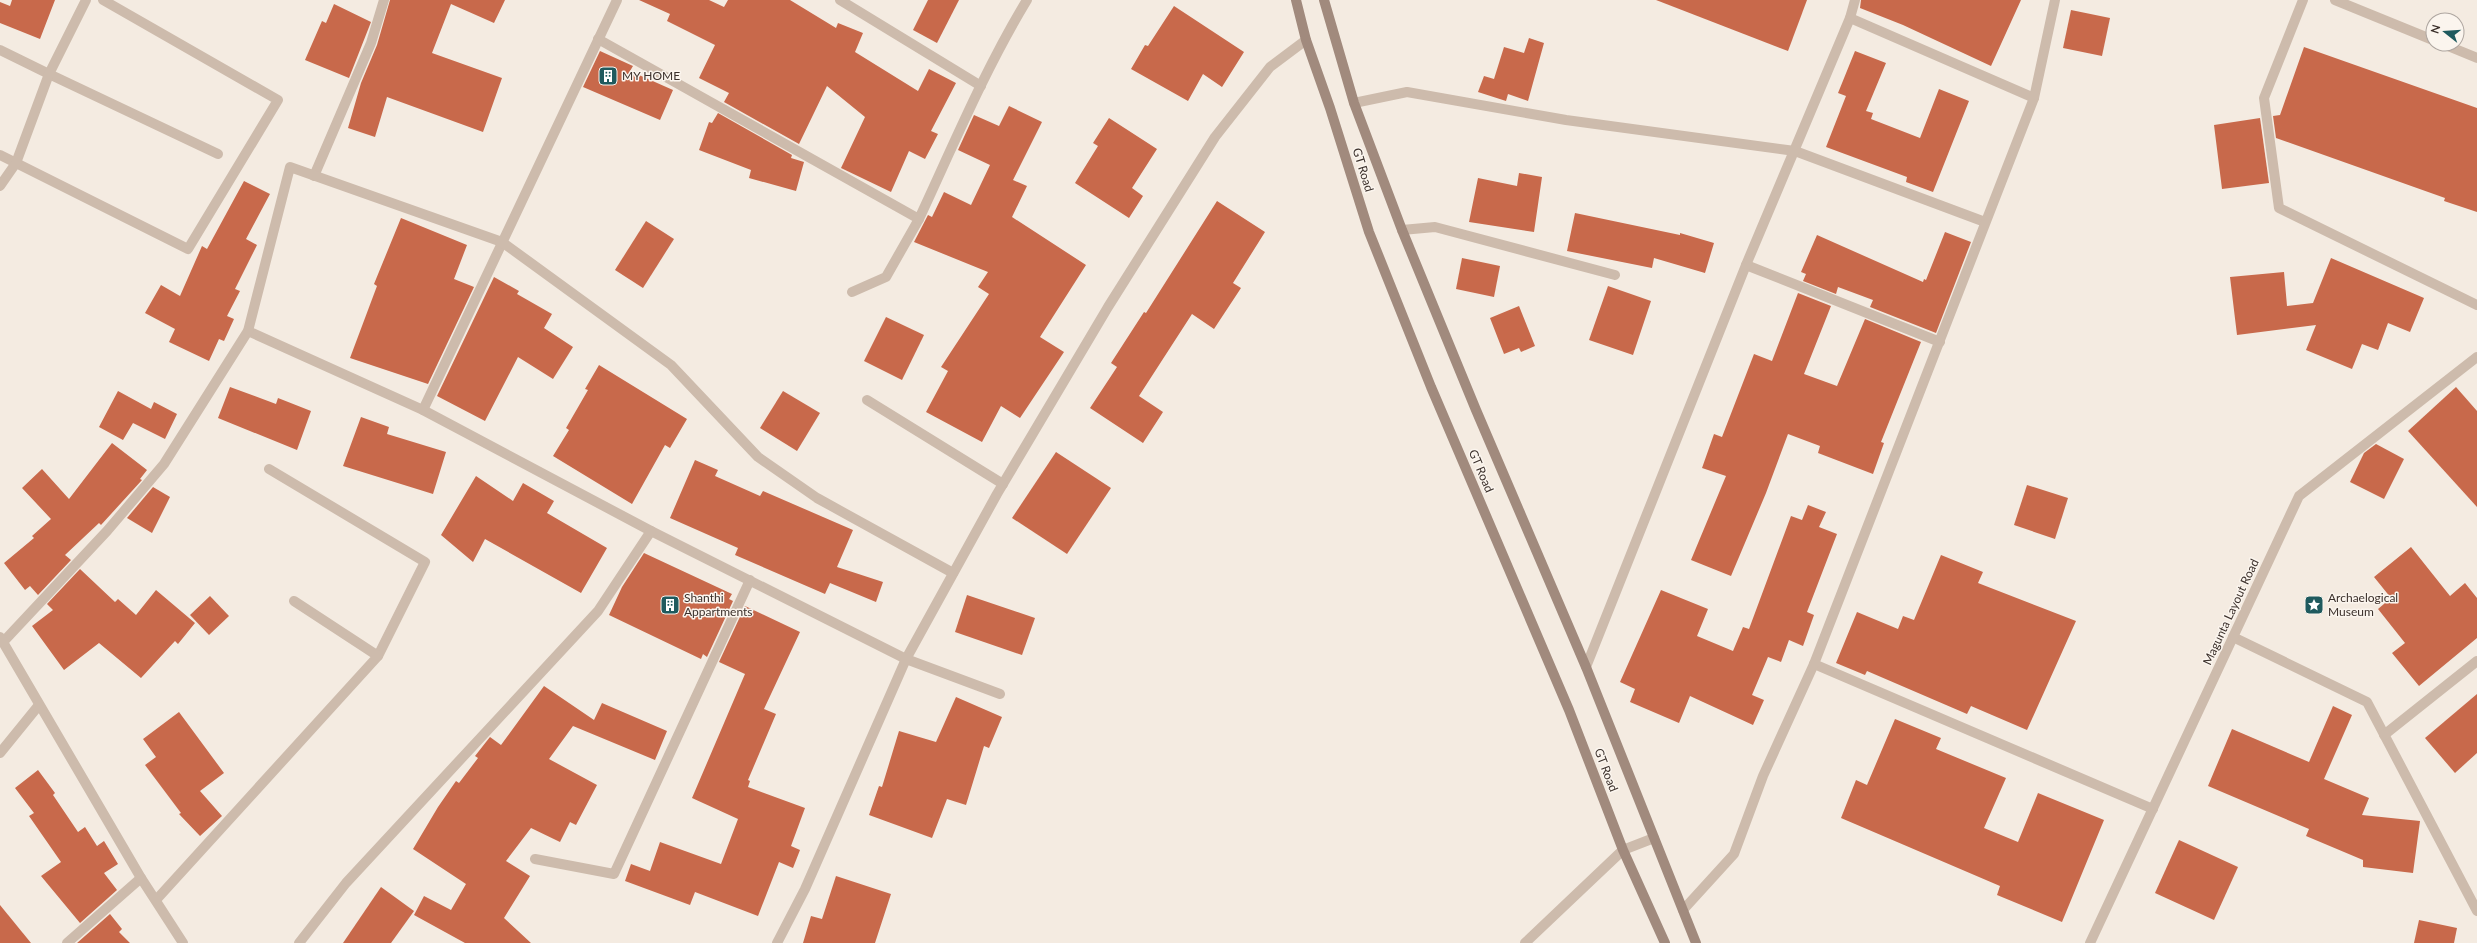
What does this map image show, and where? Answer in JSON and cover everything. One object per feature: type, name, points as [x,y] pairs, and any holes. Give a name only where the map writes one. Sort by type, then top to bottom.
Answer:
[{"type":"main road","name":"GT Road","points":[[1296,0],[1306,40],[1330,108],[1369,232],[1431,387],[1569,710],[1623,850],[1665,943]]},
{"type":"main road","points":[[1324,0],[1354,103],[1402,230],[1476,410],[1586,667],[1696,943]]},
{"type":"street","points":[[0,186],[16,163],[50,74],[86,0]]},
{"type":"street","points":[[0,155],[188,250],[278,100],[103,0]]},
{"type":"street","points":[[314,176],[371,43],[384,0]]},
{"type":"street","points":[[423,410],[617,0]]},
{"type":"street","points":[[840,0],[852,3],[981,86]]},
{"type":"street","points":[[852,292],[886,277],[919,219],[981,86],[1011,26],[1027,0]]},
{"type":"street","points":[[1586,667],[1746,265],[1850,18],[1855,0]]},
{"type":"street","points":[[1683,910],[1734,854],[1763,776],[1814,664],[2034,98],[2055,0]]},
{"type":"street","points":[[2303,0],[2264,98],[2279,208],[2477,305]]},
{"type":"street","points":[[2335,0],[2425,37]]},
{"type":"street","points":[[1850,18],[2034,98]]},
{"type":"street","points":[[598,39],[919,219]]},
{"type":"street","points":[[777,943],[805,889],[906,659],[1003,484],[1108,307],[1215,137],[1270,67],[1306,40]]},
{"type":"street","points":[[0,50],[218,154]]},
{"type":"street","points":[[2462,52],[2477,58]]},
{"type":"street","points":[[1354,103],[1407,92],[1566,120],[1795,151],[1985,222]]},
{"type":"street","points":[[183,943],[141,878],[2,640],[106,531],[164,464],[248,331],[290,167],[502,242],[670,365],[758,457],[817,498],[953,573]]},
{"type":"street","points":[[1402,230],[1435,227],[1616,275]]},
{"type":"street","points":[[1746,265],[1940,342]]},
{"type":"street","points":[[248,331],[423,410],[651,531],[906,659],[1000,694]]},
{"type":"street","name":"Magunta Layout Road","points":[[2090,943],[2299,496],[2477,357]]},
{"type":"street","points":[[867,400],[1003,484]]},
{"type":"street","points":[[156,900],[378,656],[425,562],[269,468]]},
{"type":"street","points":[[300,943],[346,883],[598,611],[651,531]]},
{"type":"street","points":[[535,859],[614,874],[750,580]]},
{"type":"street","points":[[294,601],[378,656]]},
{"type":"street","points":[[2233,637],[2367,702],[2477,910]]},
{"type":"street","points":[[2384,735],[2477,661]]},
{"type":"street","points":[[1814,664],[2153,809]]},
{"type":"street","points":[[0,753],[39,705]]},
{"type":"street","points":[[1525,943],[1623,850],[1654,838]]},
{"type":"street","points":[[67,943],[141,878]]},
{"type":"building","points":[[12,0],[55,0],[40,39],[0,23],[0,2],[10,6]]},
{"type":"building","points":[[390,0],[505,0],[494,23],[451,4],[432,53],[502,78],[483,132],[387,97],[375,137],[348,128],[361,83],[377,45]]},
{"type":"building","points":[[639,0],[709,0],[724,7],[728,0],[790,0],[836,28],[838,23],[863,33],[855,52],[918,91],[929,69],[956,83],[931,131],[938,134],[925,159],[909,151],[891,192],[841,168],[865,117],[827,86],[799,144],[724,102],[729,93],[699,78],[715,45],[667,21],[670,14]]},
{"type":"building","points":[[928,0],[959,0],[937,43],[913,30]]},
{"type":"building","points":[[1656,0],[1807,0],[1788,51]]},
{"type":"building","points":[[1861,0],[2021,0],[1991,66],[1903,25],[1860,8]]},
{"type":"building","points":[[334,4],[371,22],[349,78],[305,60],[322,21],[326,23]]},
{"type":"building","points":[[1174,6],[1244,52],[1222,87],[1203,74],[1188,101],[1131,69],[1145,45],[1148,46]]},
{"type":"building","points":[[2071,10],[2110,18],[2102,56],[2063,48]]},
{"type":"building","points":[[1529,38],[1544,43],[1528,101],[1508,94],[1506,101],[1478,92],[1484,76],[1494,79],[1504,47],[1524,53]]},
{"type":"building","points":[[2304,47],[2477,108],[2477,212],[2444,201],[2445,198],[2276,138],[2273,116],[2280,115]]},
{"type":"building","points":[[600,51],[633,66],[630,71],[673,90],[660,120],[583,87]]},
{"type":"building","points":[[1855,51],[1886,63],[1866,111],[1873,113],[1871,119],[1920,138],[1939,89],[1969,101],[1933,192],[1906,182],[1907,177],[1826,147],[1846,96],[1838,93]]},
{"type":"building","points":[[1009,106],[1042,122],[1013,180],[1027,186],[1012,217],[1086,265],[1040,337],[1064,352],[1020,418],[1001,406],[982,442],[926,412],[948,371],[941,367],[989,294],[978,287],[988,272],[914,242],[928,215],[932,217],[944,192],[971,205],[990,165],[958,150],[974,115],[999,126]]},
{"type":"building","points":[[718,113],[792,155],[791,158],[804,162],[796,191],[749,178],[751,170],[699,150],[709,122],[712,123]]},
{"type":"building","points":[[1109,118],[1157,149],[1132,188],[1143,196],[1129,218],[1075,183],[1098,146],[1093,143]]},
{"type":"building","points":[[2260,118],[2269,183],[2222,189],[2214,125]]},
{"type":"building","points":[[1519,173],[1542,177],[1534,232],[1469,222],[1478,178],[1517,186]]},
{"type":"building","points":[[244,181],[270,194],[246,239],[257,245],[235,289],[240,291],[227,316],[234,319],[224,341],[219,339],[209,361],[169,342],[175,329],[145,313],[161,285],[180,296],[202,246],[207,249]]},
{"type":"building","points":[[1217,201],[1265,232],[1233,283],[1241,288],[1214,329],[1192,314],[1139,396],[1163,412],[1143,443],[1090,408],[1117,367],[1111,363],[1144,312],[1146,313]]},
{"type":"building","points":[[1575,213],[1680,235],[1680,233],[1714,243],[1705,273],[1654,258],[1652,268],[1567,251]]},
{"type":"building","points":[[401,218],[467,245],[454,279],[474,287],[428,384],[350,358],[377,286],[374,284]]},
{"type":"building","points":[[646,221],[674,239],[643,288],[615,270]]},
{"type":"building","points":[[1945,232],[1971,242],[1936,333],[1870,307],[1873,300],[1838,287],[1836,294],[1803,281],[1806,274],[1801,272],[1817,235],[1923,282],[1924,279],[1926,280]]},
{"type":"building","points":[[1462,258],[1500,266],[1494,297],[1456,289]]},
{"type":"building","points":[[2331,258],[2424,298],[2410,332],[2388,323],[2378,350],[2362,344],[2352,369],[2306,350],[2316,325],[2237,335],[2230,277],[2284,272],[2287,306],[2313,303]]},
{"type":"building","points":[[494,277],[519,291],[517,294],[552,314],[544,328],[573,347],[553,379],[518,357],[485,421],[437,396]]},
{"type":"building","points":[[1608,286],[1651,301],[1633,355],[1589,340]]},
{"type":"building","points":[[1798,293],[1831,306],[1804,374],[1837,386],[1865,319],[1921,342],[1881,442],[1884,443],[1873,474],[1818,453],[1820,446],[1788,434],[1766,493],[1731,576],[1691,560],[1726,476],[1702,468],[1714,434],[1722,437],[1754,354],[1772,361]]},
{"type":"building","points":[[1519,306],[1535,346],[1521,352],[1519,348],[1504,354],[1490,318]]},
{"type":"building","points":[[886,317],[924,335],[902,380],[864,361]]},
{"type":"building","points":[[599,365],[687,419],[670,448],[665,445],[632,504],[553,456],[569,430],[566,428],[588,390],[585,389]]},
{"type":"building","points":[[230,387],[276,404],[278,398],[311,411],[297,450],[218,418]]},
{"type":"building","points":[[2456,387],[2477,411],[2477,507],[2408,431]]},
{"type":"building","points":[[118,391],[151,409],[154,402],[177,414],[165,439],[133,423],[123,440],[99,427]]},
{"type":"building","points":[[783,391],[820,413],[797,451],[760,428]]},
{"type":"building","points":[[361,417],[389,427],[387,434],[446,452],[433,494],[343,466]]},
{"type":"building","points":[[112,443],[147,470],[140,479],[142,480],[101,525],[99,523],[65,555],[71,560],[38,595],[30,586],[25,590],[4,563],[34,538],[32,536],[51,519],[22,488],[42,469],[69,499]]},
{"type":"building","points":[[2376,444],[2404,459],[2384,499],[2350,482],[2364,453]]},
{"type":"building","points":[[1056,452],[1111,488],[1067,554],[1012,518]]},
{"type":"building","points":[[695,460],[718,470],[715,476],[760,496],[763,491],[853,530],[837,567],[883,582],[876,602],[830,583],[825,594],[735,555],[738,548],[670,518]]},
{"type":"building","points":[[476,476],[513,501],[523,483],[554,501],[547,513],[607,548],[581,593],[485,539],[473,562],[441,535]]},
{"type":"building","points":[[2027,485],[2068,498],[2055,539],[2014,525]]},
{"type":"building","points":[[153,487],[170,497],[152,533],[127,518]]},
{"type":"building","points":[[1808,505],[1826,512],[1819,527],[1837,534],[1807,612],[1814,615],[1803,646],[1789,640],[1781,662],[1768,657],[1752,695],[1764,700],[1753,725],[1690,696],[1679,723],[1630,702],[1635,689],[1620,682],[1661,590],[1708,609],[1697,636],[1733,651],[1743,627],[1749,629],[1791,516],[1802,520]]},
{"type":"building","points":[[2411,547],[2450,596],[2465,583],[2477,598],[2477,638],[2419,686],[2392,653],[2405,643],[2378,609],[2391,598],[2374,577]]},
{"type":"building","name":"Shanthi Appartments","points":[[644,553],[732,594],[729,599],[733,601],[707,657],[703,654],[701,659],[609,615],[622,587]]},
{"type":"building","points":[[1941,555],[1983,572],[1978,583],[2076,621],[2027,730],[1971,706],[1967,714],[1867,671],[1865,675],[1836,663],[1857,612],[1898,629],[1903,616],[1914,620]]},
{"type":"building","points":[[80,569],[115,602],[118,599],[136,615],[156,590],[195,623],[178,644],[175,641],[141,678],[99,643],[64,670],[32,626],[53,610],[47,604]]},
{"type":"building","points":[[967,595],[1035,618],[1022,655],[955,632]]},
{"type":"building","points":[[210,596],[229,616],[209,635],[190,615]]},
{"type":"building","points":[[745,606],[800,632],[764,709],[776,714],[748,780],[750,781],[748,787],[805,808],[791,846],[800,850],[793,868],[779,862],[758,916],[695,892],[690,905],[625,881],[631,864],[650,871],[660,842],[721,864],[738,819],[692,798],[745,674],[719,662]]},
{"type":"building","points":[[544,686],[594,720],[602,703],[667,731],[655,760],[573,726],[549,759],[597,785],[576,825],[570,822],[560,842],[531,828],[506,861],[530,876],[504,918],[531,943],[465,943],[414,915],[424,896],[451,910],[466,884],[413,849],[438,807],[456,781],[459,783],[478,758],[475,756],[490,737],[501,745]]},
{"type":"building","points":[[2477,694],[2477,753],[2455,773],[2425,738]]},
{"type":"building","points":[[956,697],[1002,717],[989,748],[984,746],[966,805],[947,799],[932,838],[869,815],[879,786],[882,787],[899,731],[936,742]]},
{"type":"building","points":[[2333,706],[2352,715],[2324,779],[2369,798],[2362,815],[2420,821],[2413,873],[2363,867],[2363,860],[2306,836],[2309,829],[2208,786],[2232,729],[2309,762]]},
{"type":"building","points":[[179,712],[224,773],[200,791],[222,816],[200,836],[179,814],[181,813],[145,765],[156,757],[143,739]]},
{"type":"building","points":[[1895,719],[1941,738],[1936,749],[2006,778],[1984,828],[2018,842],[2038,793],[2104,820],[2062,922],[1997,895],[2000,886],[1841,818],[1856,780],[1867,785]]},
{"type":"building","points":[[38,770],[55,793],[53,795],[78,832],[85,827],[97,846],[104,841],[118,864],[104,873],[117,890],[80,923],[41,876],[61,862],[29,816],[34,813],[15,788]]},
{"type":"building","points":[[2179,840],[2238,867],[2214,920],[2155,893]]},
{"type":"building","points":[[836,876],[891,894],[875,943],[803,943],[811,916],[822,919]]},
{"type":"building","points":[[381,887],[414,911],[391,943],[343,943]]},
{"type":"building","points":[[0,905],[31,943],[0,943]]},
{"type":"building","points":[[110,914],[122,929],[119,932],[130,943],[77,943]]},
{"type":"building","points":[[2419,920],[2457,928],[2454,943],[2414,943]]},
{"type":"place","name":"MY HOME","points":[[608,76]]},
{"type":"place","name":"Shanthi Appartments","points":[[670,605]]},
{"type":"place","name":"Archaelogical Museum","points":[[2314,605]]}]
